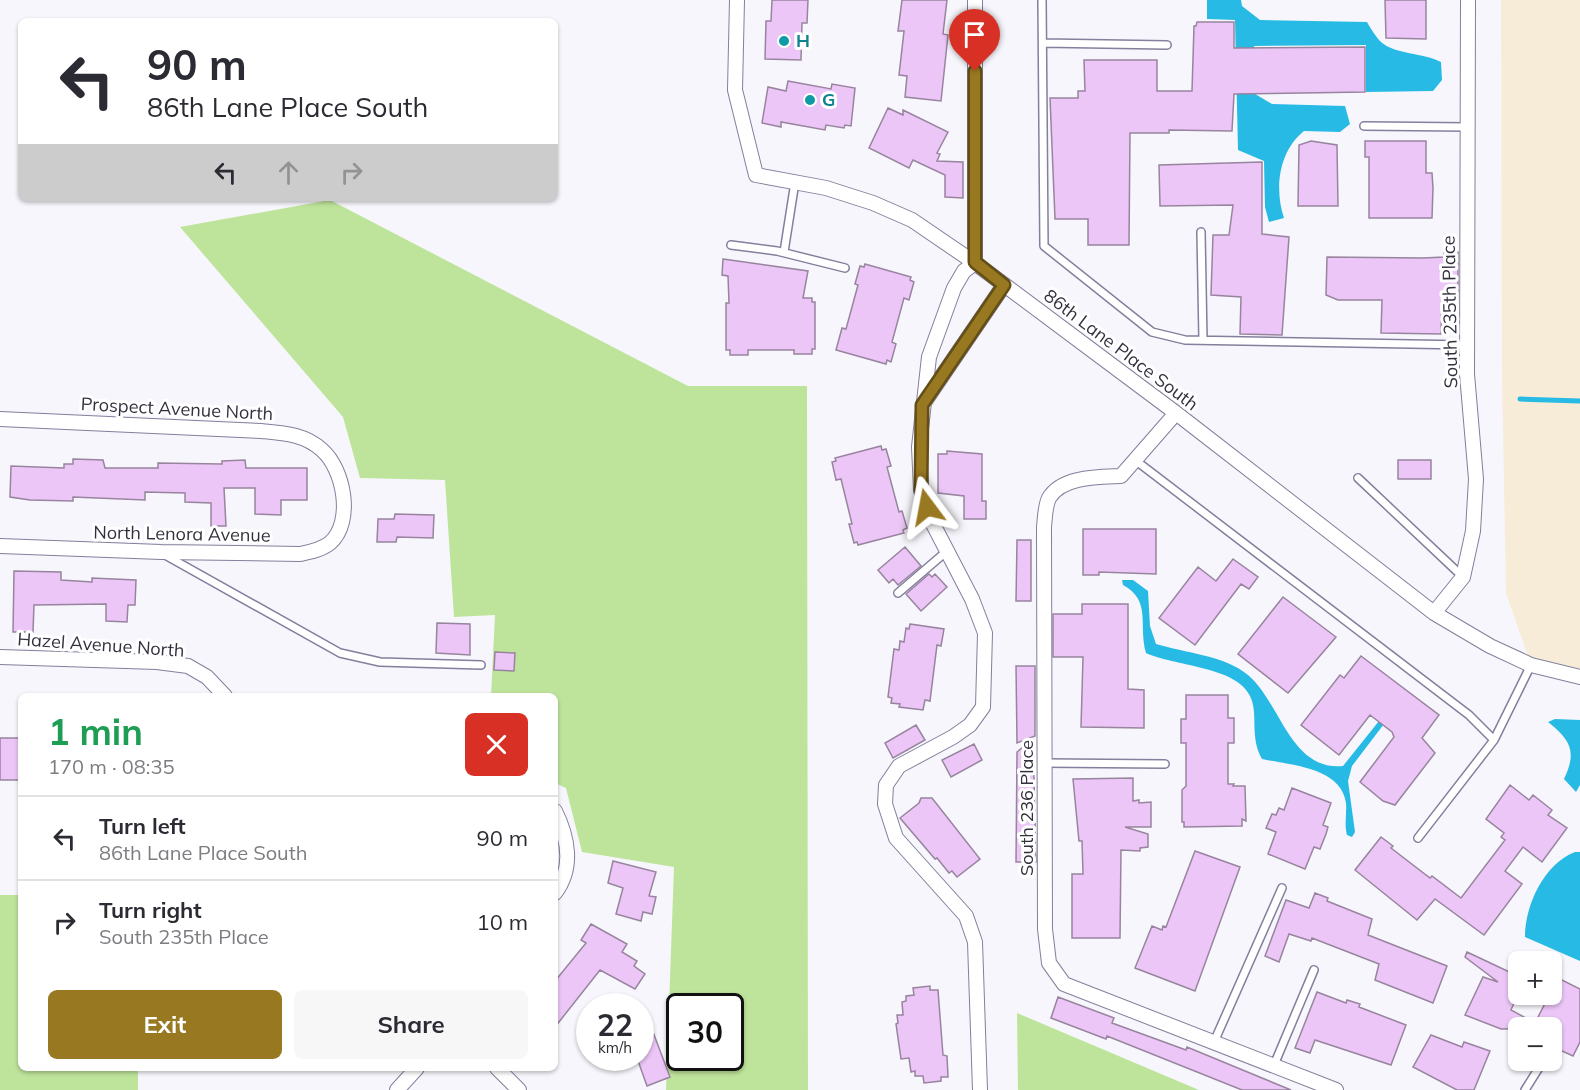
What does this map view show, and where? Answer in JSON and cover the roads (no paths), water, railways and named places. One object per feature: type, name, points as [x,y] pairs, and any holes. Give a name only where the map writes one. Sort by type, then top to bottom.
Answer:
[{"type":"street","name":"86th Lane Place South","points":[[737,0],[735,90],[756,175],[826,188],[902,216],[975,262],[1176,413],[1434,613],[1490,646],[1531,665],[1580,677]]},
{"type":"street","points":[[975,0],[975,262],[964,271],[954,288],[928,357],[922,405],[921,490],[947,550],[972,599],[985,633],[983,707],[970,725],[953,737],[899,766],[886,784],[885,804],[896,838],[966,916],[975,942],[980,1090]]},
{"type":"street","name":"South 235th Place","points":[[1434,613],[1463,578],[1473,531],[1476,479],[1467,345],[1468,0]]},
{"type":"street","points":[[922,405],[1004,285]]},
{"type":"street","name":"South 236 Place","points":[[1176,413],[1121,476],[1066,484],[1048,500],[1044,527],[1045,929],[1049,963],[1064,984],[1336,1090]]},
{"type":"street","name":"Prospect Avenue North","points":[[0,419],[281,433],[312,442],[323,450],[336,470],[342,492],[342,515]]},
{"type":"street","name":"North Lenora Avenue","points":[[0,546],[161,552],[285,554],[311,552],[321,549],[335,538],[342,515]]},
{"type":"street","name":"Hazel Avenue North","points":[[0,657],[157,662],[188,666],[207,677],[222,693]]},
{"type":"street","points":[[558,817],[566,833],[567,869],[558,887]]},
{"type":"street","points":[[398,1090],[414,1071]]},
{"type":"street","points":[[500,1071],[519,1090]]},
{"type":"lane","points":[[1042,0],[1044,246],[1152,332],[1185,340],[1467,345]]},
{"type":"lane","points":[[1043,43],[1167,45]]},
{"type":"lane","points":[[1364,126],[1467,127]]},
{"type":"lane","points":[[784,252],[795,182]]},
{"type":"lane","points":[[1201,232],[1203,340]]},
{"type":"lane","points":[[731,245],[784,252],[845,268]]},
{"type":"lane","points":[[1135,460],[1469,715],[1494,740]]},
{"type":"lane","points":[[1358,478],[1463,578]]},
{"type":"lane","points":[[898,593],[947,550]]},
{"type":"lane","points":[[161,552],[340,653],[380,662],[481,665]]},
{"type":"lane","points":[[1418,838],[1494,740],[1531,665]]},
{"type":"lane","points":[[1045,763],[1164,764]]},
{"type":"lane","points":[[1214,1042],[1282,888]]},
{"type":"lane","points":[[1274,1065],[1314,970]]},
{"type":"lane","points":[[1525,1090],[1537,1071]]},
{"type":"water","points":[[1207,0],[1241,0],[1242,6],[1260,20],[1367,22],[1377,38],[1387,46],[1441,62],[1442,80],[1433,91],[1366,92],[1366,45],[1254,46],[1255,94],[1272,104],[1345,106],[1350,124],[1340,132],[1304,131],[1296,139],[1284,159],[1279,183],[1284,218],[1269,222],[1265,207],[1264,161],[1238,150],[1235,20],[1207,19]]},
{"type":"water","points":[[1122,580],[1133,580],[1148,591],[1150,626],[1156,644],[1228,663],[1248,675],[1259,687],[1298,747],[1310,758],[1325,765],[1343,766],[1383,716],[1384,724],[1352,766],[1348,781],[1355,832],[1352,837],[1347,835],[1346,831],[1346,803],[1342,791],[1335,782],[1313,770],[1262,759],[1256,742],[1253,703],[1243,686],[1232,678],[1218,673],[1146,653],[1141,606],[1138,598],[1123,585]]},
{"type":"water","points":[[1555,719],[1580,720],[1580,785],[1576,792],[1564,779],[1570,761],[1570,747],[1562,735],[1548,722]]},
{"type":"water","points":[[1580,852],[1580,961],[1562,953],[1562,951],[1525,937],[1528,912],[1538,887],[1554,866],[1564,858]]},
{"type":"waterway","points":[[1520,399],[1580,401]]},
{"type":"place","name":"H","points":[[784,41]]},
{"type":"place","name":"G","points":[[810,100]]}]
